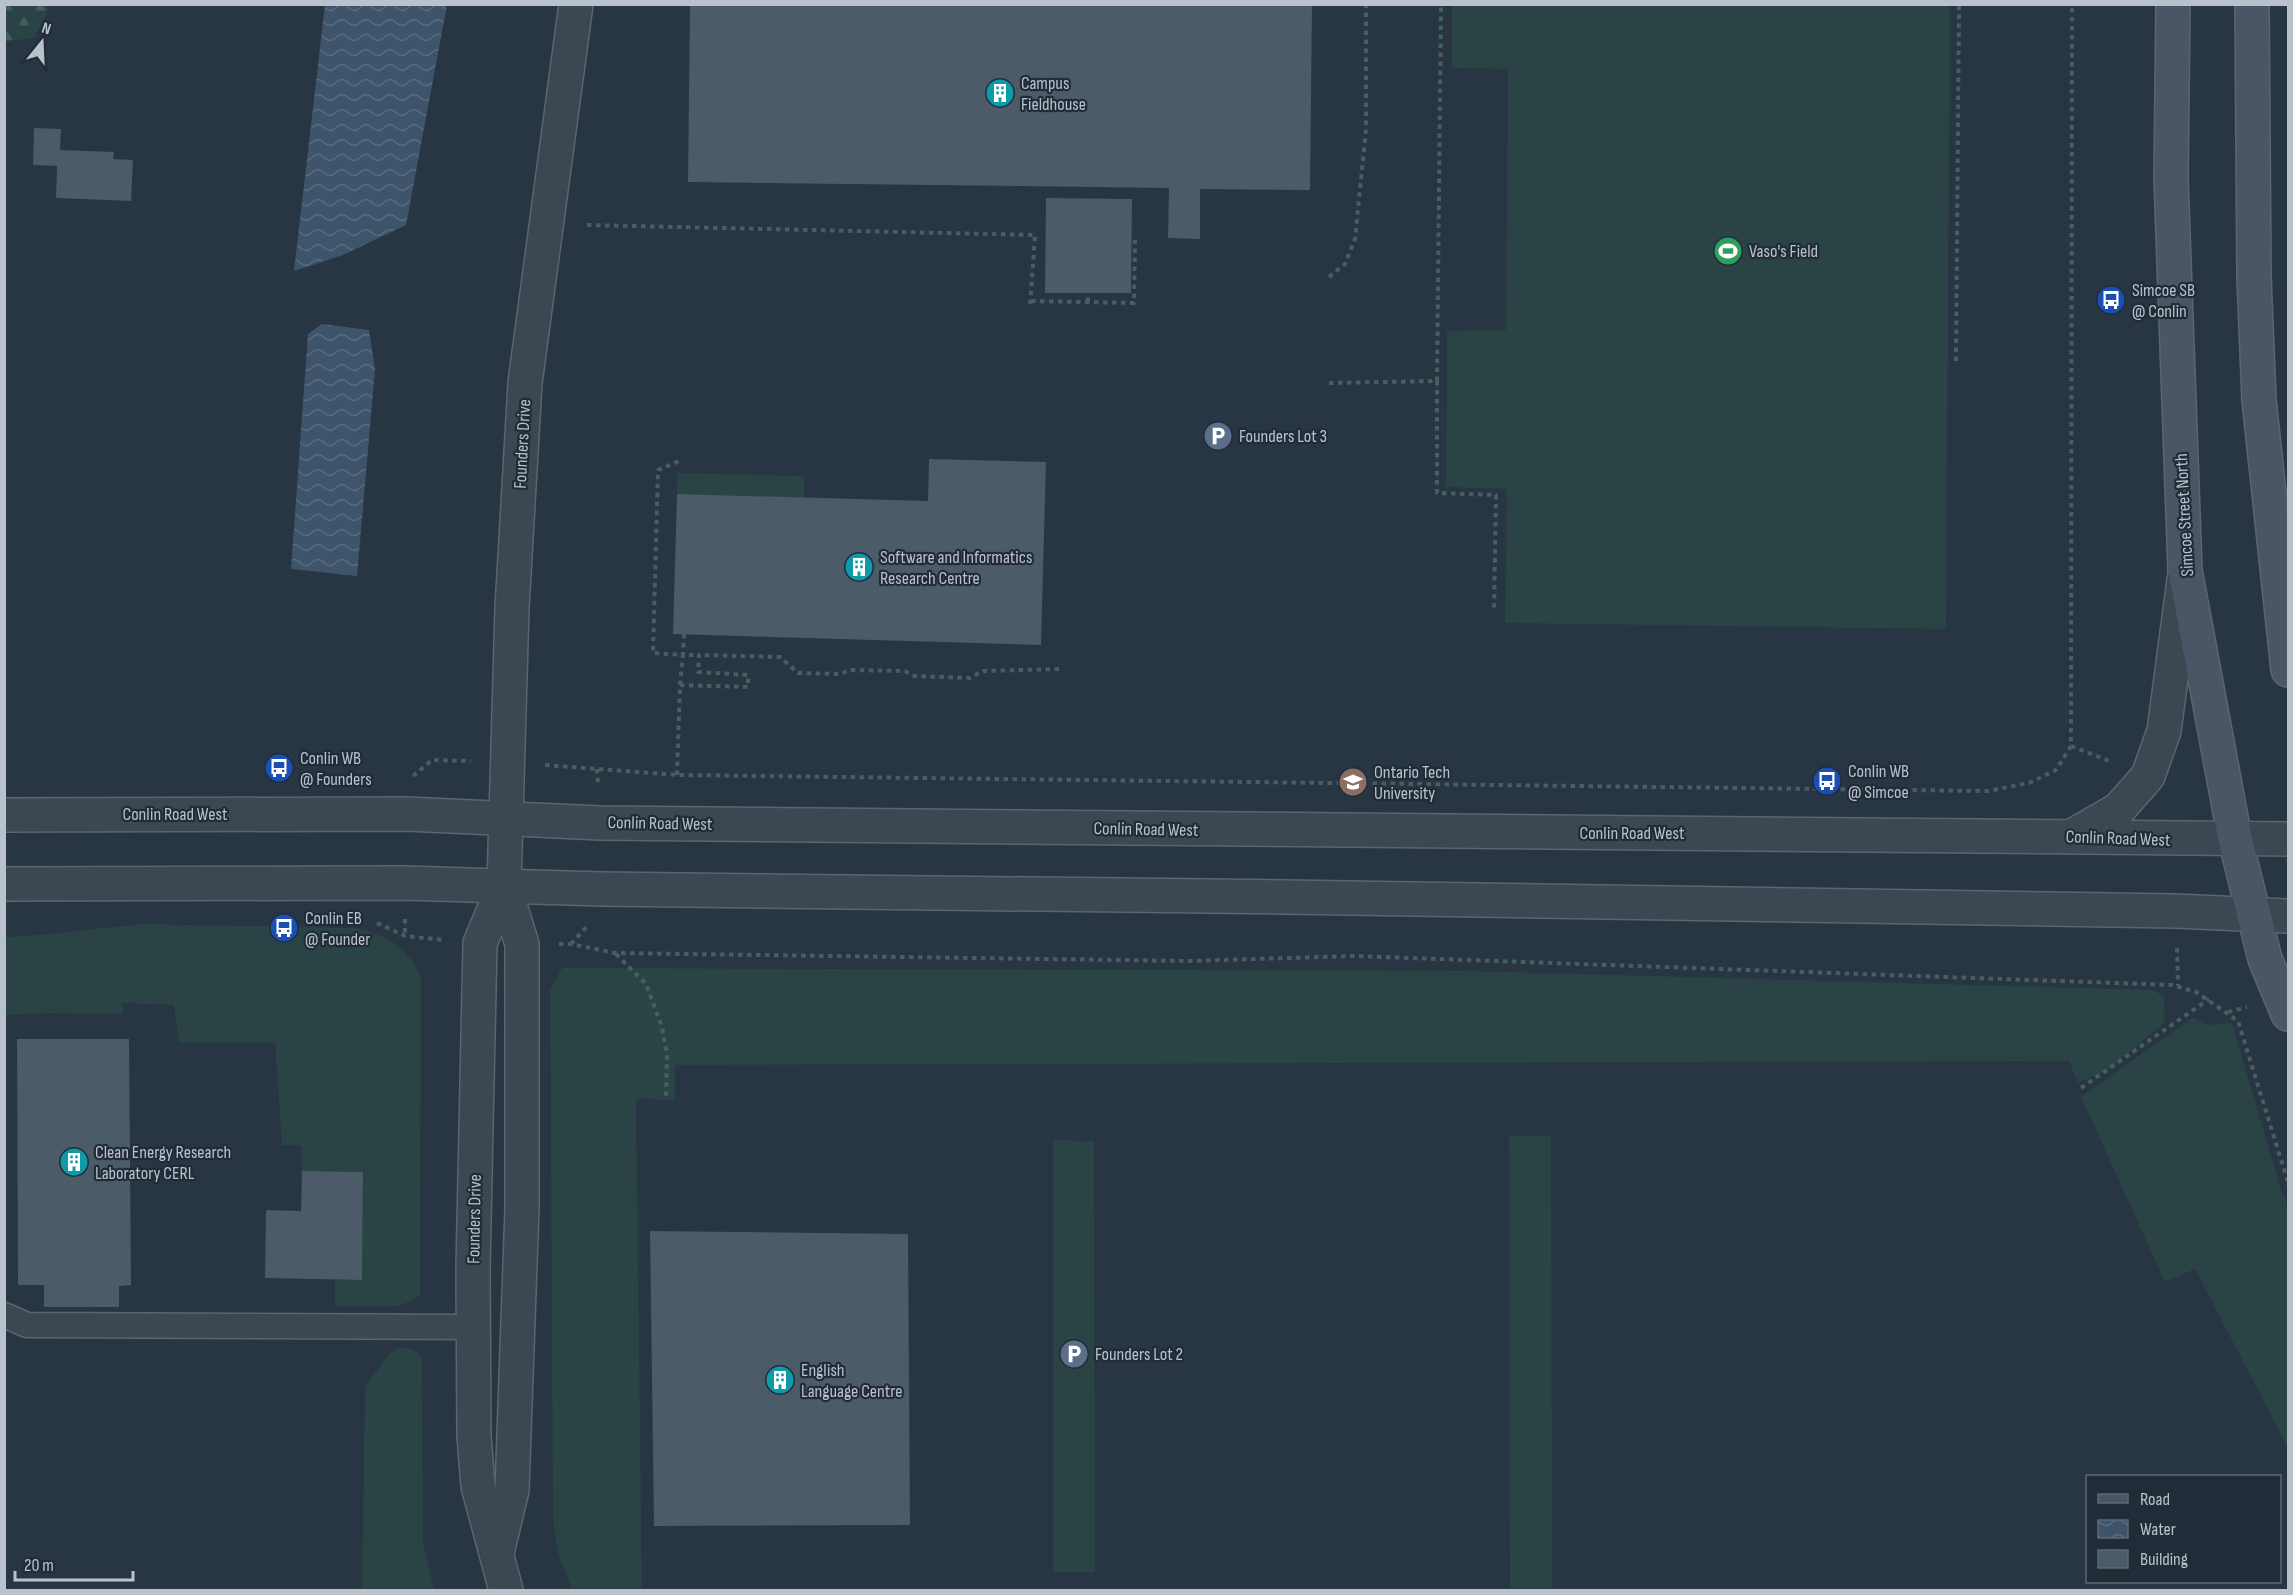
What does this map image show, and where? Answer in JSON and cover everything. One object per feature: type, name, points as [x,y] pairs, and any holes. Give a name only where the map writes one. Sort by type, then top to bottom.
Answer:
[{"type":"main road","name":"Simcoe Street North","points":[[2173,4],[2171,178],[2185,570],[2235,839],[2256,915],[2265,959],[2289,1014]]},
{"type":"main road","points":[[2252,4],[2254,277],[2259,400],[2289,670]]},
{"type":"street","name":"Founders Drive","points":[[497,1553],[512,1490],[522,1208],[522,944],[504,886],[513,608],[525,383],[576,4]]},
{"type":"street","points":[[2072,836],[2119,809],[2148,776],[2164,731],[2185,570]]},
{"type":"street","name":"Conlin Road West","points":[[4,815],[407,814],[648,823],[2289,839]]},
{"type":"street","points":[[4,884],[404,883],[602,889],[1331,897],[2164,911],[2289,916]]},
{"type":"street","name":"Founders Drive","points":[[504,886],[480,943],[474,1436],[478,1486],[506,1590]]},
{"type":"lane","points":[[4,1316],[27,1325],[474,1328]]},
{"type":"path","points":[[1329,277],[1346,264],[1354,239],[1366,129],[1366,4]]},
{"type":"path","points":[[1441,4],[1437,493],[1496,495],[1494,612]]},
{"type":"path","points":[[1956,361],[1959,4]]},
{"type":"path","points":[[508,762],[677,775],[1988,791],[2029,783],[2056,770],[2071,746],[2072,4]]},
{"type":"path","points":[[1088,214],[1088,302]]},
{"type":"path","points":[[587,225],[1035,235],[1030,307]]},
{"type":"path","points":[[1031,301],[1134,303],[1135,240]]},
{"type":"path","points":[[1329,383],[1437,381]]},
{"type":"path","points":[[681,460],[658,470],[653,654],[780,657],[798,673],[819,674],[841,674],[849,670],[969,678],[983,671],[1061,669]]},
{"type":"path","points":[[677,775],[684,634]]},
{"type":"path","points":[[680,685],[748,687],[748,675],[698,672],[699,655]]},
{"type":"path","points":[[586,929],[571,944],[615,953],[1190,961],[1354,956],[2172,985],[2196,992],[2209,999],[2238,1021],[2289,1182]]},
{"type":"path","points":[[615,953],[646,984],[662,1027],[667,1054],[666,1100]]},
{"type":"path","points":[[2081,1088],[2209,999]]},
{"type":"path","points":[[2228,1012],[2255,1005]]},
{"type":"path","points":[[25,1063],[106,1064],[107,1299]]},
{"type":"path","points":[[25,1118],[106,1119]]},
{"type":"green space","points":[[5,4],[50,4],[35,38],[5,41]]},
{"type":"green space","name":"Vaso's Field","points":[[1452,5],[1950,5],[1946,629],[1505,623],[1507,489],[1446,487],[1447,331],[1506,330],[1508,69],[1452,68]]},
{"type":"green space","points":[[677,473],[804,476],[804,498],[677,494]]},
{"type":"green space","points":[[142,924],[355,928],[395,943],[415,965],[421,976],[420,1296],[400,1306],[335,1307],[335,1280],[362,1280],[363,1172],[302,1171],[301,1145],[282,1145],[275,1043],[179,1043],[174,1005],[122,1003],[123,1014],[5,1015],[5,937]]},
{"type":"green space","points":[[562,968],[1471,971],[2154,990],[2164,997],[2165,1022],[2108,1070],[2078,1083],[2069,1061],[675,1065],[675,1100],[636,1099],[642,1590],[572,1590],[558,1553],[553,1520],[550,989]]},
{"type":"green space","points":[[2194,1017],[2206,1025],[2232,1023],[2288,1208],[2288,1448],[2195,1269],[2165,1282],[2081,1097]]},
{"type":"green space","points":[[1509,1136],[1551,1136],[1552,1590],[1510,1590]]},
{"type":"green space","points":[[1053,1140],[1094,1141],[1095,1572],[1053,1572]]},
{"type":"green space","points":[[399,1347],[412,1350],[422,1359],[423,1542],[434,1590],[362,1590],[365,1387],[388,1355]]},
{"type":"water","points":[[325,5],[447,5],[406,225],[343,255],[294,271]]},
{"type":"water","points":[[322,324],[369,330],[375,369],[357,576],[291,569],[308,334]]},
{"type":"building","name":"Campus Fieldhouse","points":[[690,4],[1312,4],[1310,190],[1200,189],[1200,239],[1168,238],[1169,188],[688,182]]},
{"type":"building","points":[[34,128],[61,129],[60,150],[114,152],[113,159],[133,160],[131,201],[56,198],[57,166],[33,165]]},
{"type":"building","points":[[1046,198],[1132,199],[1131,293],[1045,293]]},
{"type":"building","name":"Software and Informatics Research Centre","points":[[929,459],[1046,462],[1041,645],[673,634],[677,494],[928,501]]},
{"type":"building","name":"Clean Energy Research Laboratory CERL","points":[[17,1039],[129,1039],[131,1285],[119,1286],[119,1307],[44,1307],[44,1285],[18,1285]]},
{"type":"building","points":[[302,1171],[363,1172],[362,1280],[265,1278],[266,1210],[301,1211]]},
{"type":"building","name":"English Language Centre","points":[[650,1231],[908,1234],[910,1525],[654,1526]]},
{"type":"place","name":"Campus Fieldhouse","points":[[1000,93]]},
{"type":"place","name":"Vaso's Field","points":[[1728,251]]},
{"type":"place","name":"Simcoe SB @ Conlin","points":[[2111,300]]},
{"type":"place","name":"Founders Lot 3","points":[[1218,436]]},
{"type":"place","name":"Software and Informatics Research Centre","points":[[859,567]]},
{"type":"place","name":"Conlin WB @ Founders","points":[[279,768]]},
{"type":"place","name":"Conlin WB @ Simcoe","points":[[1827,781]]},
{"type":"place","name":"Ontario Tech University","points":[[1353,782]]},
{"type":"place","name":"Conlin EB @ Founder","points":[[284,928]]},
{"type":"place","name":"Clean Energy Research Laboratory CERL","points":[[74,1162]]},
{"type":"place","name":"Founders Lot 2","points":[[1074,1354]]},
{"type":"place","name":"English Language Centre","points":[[780,1380]]}]
